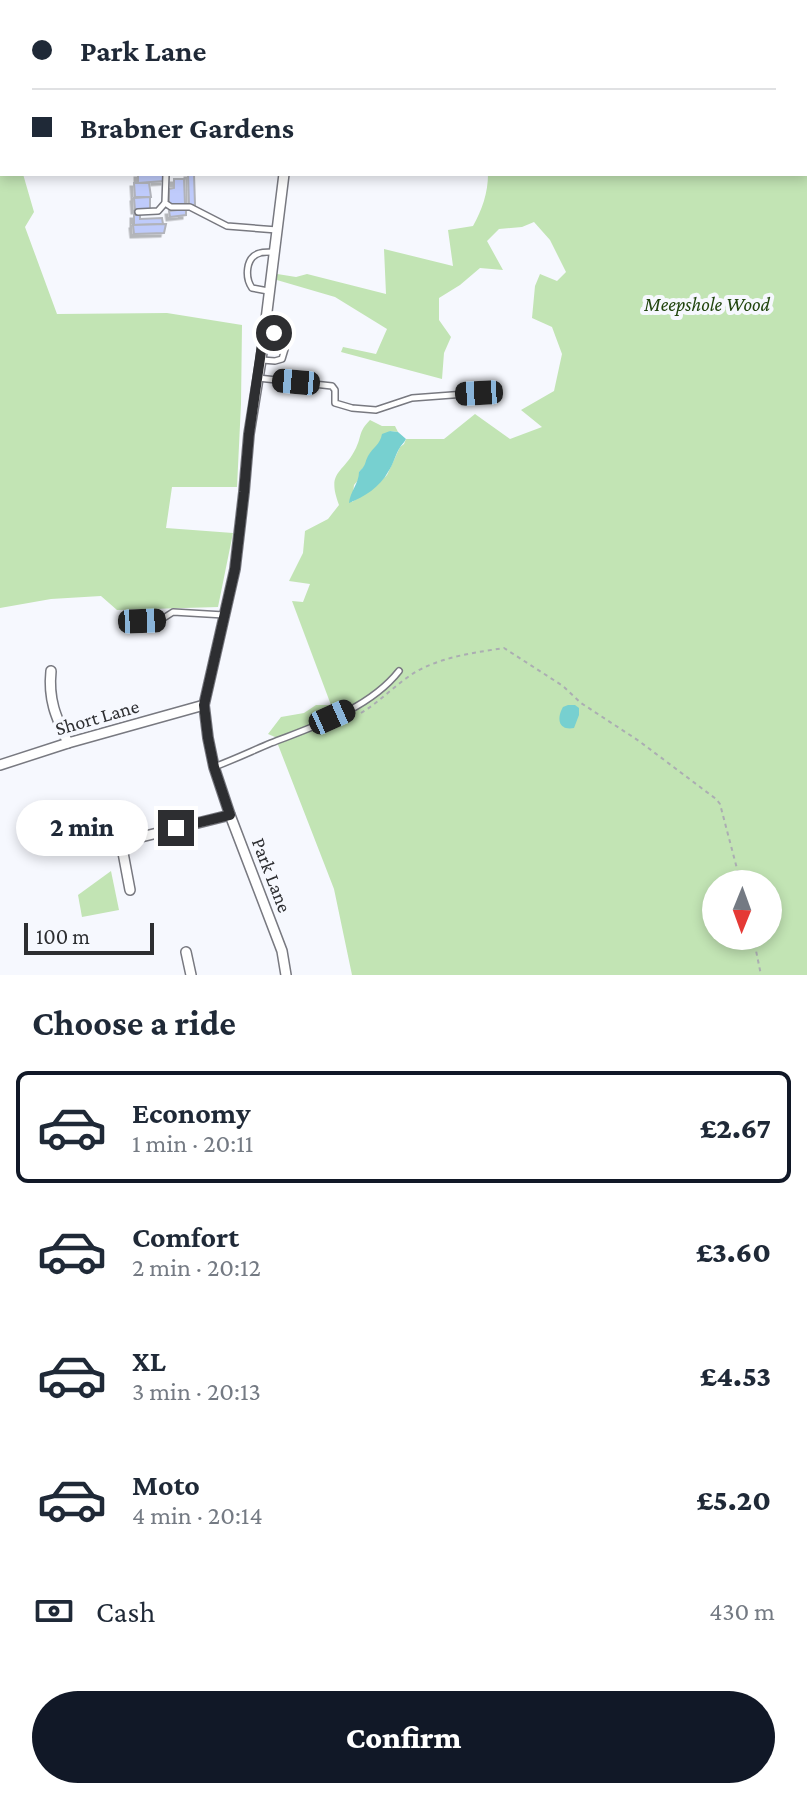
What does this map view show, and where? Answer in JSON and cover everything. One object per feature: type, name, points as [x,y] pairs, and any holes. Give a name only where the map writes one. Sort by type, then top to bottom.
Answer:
[{"type":"street","name":"Park Lane","points":[[284,176],[249,434],[235,569],[204,705],[214,767],[282,951],[286,975]]},
{"type":"street","points":[[51,671],[52,708],[68,743]]},
{"type":"street","name":"Short Lane","points":[[1,763],[204,705]]},
{"type":"street","points":[[130,890],[121,842],[230,815]]},
{"type":"street","points":[[186,952],[191,975]]},
{"type":"lane","points":[[138,212],[158,211],[165,203],[166,176]]},
{"type":"lane","points":[[165,203],[171,207],[190,207],[227,226],[277,230]]},
{"type":"lane","points":[[269,291],[252,288],[247,274],[255,255],[273,252]]},
{"type":"lane","points":[[261,360],[275,361],[284,357],[285,349],[282,336],[264,331]]},
{"type":"lane","points":[[257,378],[332,386],[335,403],[368,410],[412,398],[479,393]]},
{"type":"lane","points":[[142,621],[159,621],[173,612],[224,615]]},
{"type":"lane","points":[[214,767],[347,710],[382,690],[399,671]]},
{"type":"lane","points":[[71,817],[85,816],[103,831],[117,835],[121,842]]},
{"type":"path","points":[[362,712],[425,667],[466,654],[504,648],[563,686],[581,703],[639,741],[716,799],[737,870]]},
{"type":"path","points":[[756,950],[761,975]]},
{"type":"green space","points":[[0,176],[24,176],[34,212],[25,227],[57,314],[167,313],[242,325],[237,487],[172,487],[166,528],[233,533],[218,607],[117,610],[101,596],[51,599],[0,608]]},
{"type":"green space","name":"Meepshole Wood","points":[[488,176],[807,176],[807,975],[352,975],[334,889],[275,737],[268,734],[281,717],[304,713],[316,705],[331,705],[292,601],[303,602],[310,584],[289,581],[303,553],[305,531],[328,519],[339,505],[335,479],[351,457],[370,420],[382,426],[395,426],[398,432],[390,431],[369,455],[354,485],[352,502],[387,475],[406,439],[444,439],[475,414],[510,439],[542,427],[521,410],[554,391],[562,354],[552,327],[532,318],[535,286],[540,274],[557,281],[566,272],[550,240],[534,222],[522,227],[499,229],[487,241],[503,270],[480,268],[439,298],[439,320],[451,337],[444,353],[442,379],[341,352],[343,347],[376,354],[387,329],[335,297],[270,278],[271,273],[296,277],[307,274],[386,294],[384,249],[453,266],[448,230],[473,226],[484,201]]},
{"type":"green space","points":[[111,871],[119,910],[82,917],[78,895]]},
{"type":"water","points":[[398,432],[406,439],[390,469],[376,487],[349,503],[368,456],[382,434]]},
{"type":"water","points":[[563,707],[579,708],[574,728],[565,728],[559,720]]},
{"type":"building","points":[[138,176],[164,176],[164,181],[138,183]]},
{"type":"building","points":[[188,176],[194,176],[195,205],[189,205]]},
{"type":"building","points":[[174,179],[184,179],[185,204],[169,204],[169,189],[174,188]]},
{"type":"building","points":[[134,183],[149,183],[151,197],[135,197]]},
{"type":"building","points":[[150,197],[150,209],[135,210],[134,198]]},
{"type":"building","points":[[186,209],[186,215],[170,217],[169,211]]},
{"type":"building","points":[[134,215],[140,215],[140,219],[162,218],[163,224],[134,225]]},
{"type":"building","points":[[166,224],[164,233],[134,234],[133,225]]},
{"type":"route","points":[[176,828],[230,815],[214,767],[204,705],[235,569],[253,399],[264,331],[274,333]]}]
